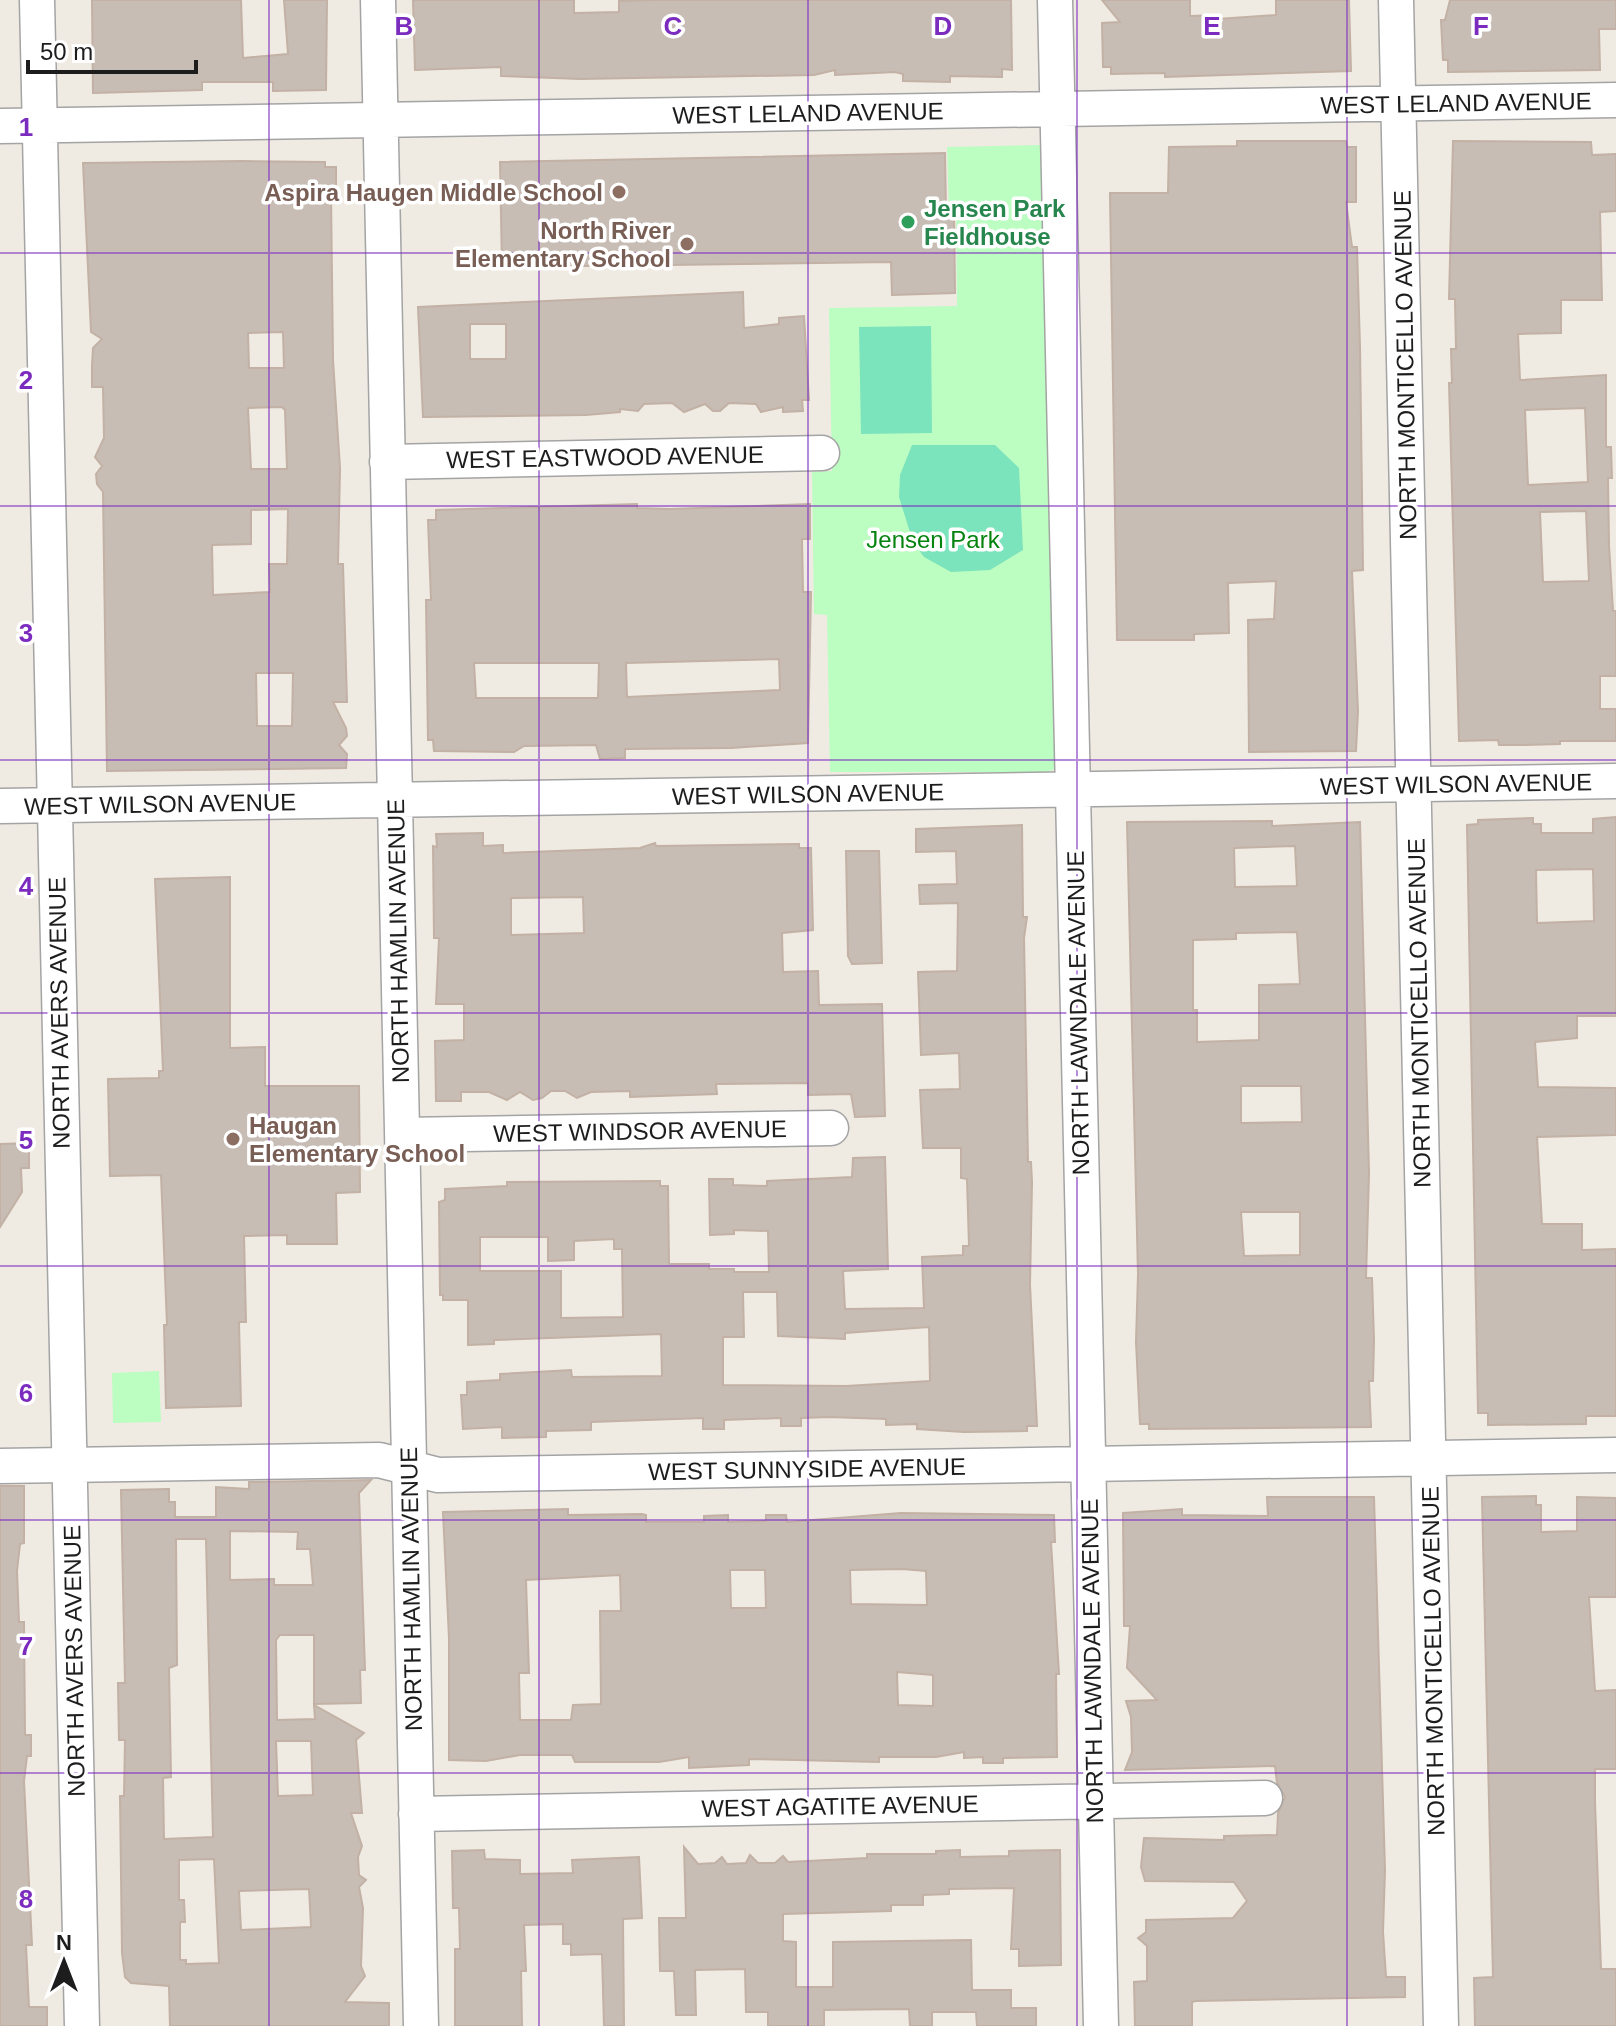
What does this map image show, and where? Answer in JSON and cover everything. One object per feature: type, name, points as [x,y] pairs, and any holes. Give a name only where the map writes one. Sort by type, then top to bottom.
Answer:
[{"type":"street","name":"NORTH AVERS AVENUE","points":[[37,0],[82,2026]]},
{"type":"street","name":"NORTH HAMLIN AVENUE","points":[[378,0],[421,2026]]},
{"type":"street","name":"NORTH LAWNDALE AVENUE","points":[[1055,0],[1101,2026]]},
{"type":"street","name":"NORTH MONTICELLO AVENUE","points":[[1396,0],[1441,2026]]},
{"type":"street","name":"WEST LELAND AVENUE","points":[[0,126],[1616,100]]},
{"type":"street","name":"WEST EASTWOOD AVENUE","points":[[387,462],[822,453]]},
{"type":"street","name":"WEST WILSON AVENUE","points":[[0,806],[1616,781]]},
{"type":"street","name":"WEST WINDSOR AVENUE","points":[[402,1135],[831,1128]]},
{"type":"street","name":"WEST SUNNYSIDE AVENUE","points":[[0,1466],[379,1460],[438,1475],[1616,1455]]},
{"type":"street","name":"WEST AGATITE AVENUE","points":[[416,1814],[1265,1798]]},
{"type":"green space","name":"Jensen Park","points":[[1042,145],[1057,764],[1053,770],[1044,772],[830,772],[827,615],[814,614],[812,472],[832,471],[829,308],[957,306],[956,211],[949,210],[947,147]]},
{"type":"green space","points":[[931,326],[932,433],[861,434],[859,327]]},
{"type":"green space","points":[[912,445],[995,445],[1019,468],[1023,550],[990,570],[951,572],[924,557],[913,542],[899,497],[900,475]]},
{"type":"green space","points":[[159,1371],[161,1422],[113,1423],[112,1373]]},
{"type":"building","points":[[92,0],[241,0],[243,58],[288,54],[284,0],[327,0],[326,90],[273,91],[273,82],[202,82],[202,90],[93,93]]},
{"type":"building","points":[[413,0],[574,0],[574,13],[619,12],[619,1],[650,0],[1011,0],[1012,70],[1002,69],[1002,77],[950,76],[950,82],[903,81],[903,74],[895,72],[835,75],[835,70],[814,75],[580,79],[501,76],[501,67],[415,70]]},
{"type":"building","points":[[1102,0],[1190,0],[1190,16],[1217,15],[1217,19],[1276,15],[1276,0],[1349,0],[1351,71],[1165,77],[1165,73],[1111,74],[1111,67],[1103,67],[1102,23],[1120,22]]},
{"type":"building","points":[[1450,0],[1616,0],[1616,29],[1599,29],[1600,70],[1448,72],[1448,60],[1443,60],[1441,20],[1445,20]]},
{"type":"building","points":[[1237,141],[1346,141],[1347,147],[1356,147],[1356,202],[1346,202],[1352,247],[1357,247],[1360,347],[1363,570],[1352,571],[1358,711],[1356,751],[1249,752],[1248,620],[1274,619],[1276,581],[1228,583],[1229,633],[1194,634],[1194,640],[1117,640],[1110,193],[1168,193],[1169,147],[1237,146]]},
{"type":"building","points":[[1453,141],[1591,142],[1592,155],[1616,154],[1616,211],[1600,212],[1602,300],[1561,300],[1561,333],[1518,334],[1520,380],[1606,375],[1606,447],[1611,447],[1612,478],[1608,478],[1609,545],[1613,611],[1616,611],[1616,676],[1600,676],[1600,709],[1616,709],[1616,741],[1499,745],[1498,740],[1459,741],[1449,383],[1452,383],[1451,349],[1456,349],[1455,299],[1449,299]],"holes":[[[1585,408],[1588,482],[1528,485],[1525,410]],[[1586,511],[1589,581],[1543,582],[1540,512]]]},
{"type":"building","name":"North River Elementary School","points":[[945,153],[946,214],[954,214],[955,293],[892,295],[891,262],[502,267],[500,162]]},
{"type":"building","points":[[325,162],[325,167],[336,167],[336,195],[331,195],[333,360],[340,468],[338,564],[343,564],[347,702],[333,702],[346,728],[347,736],[339,745],[347,754],[346,768],[107,771],[103,492],[97,484],[96,474],[102,466],[95,457],[104,438],[103,387],[92,387],[93,348],[102,339],[91,332],[83,163]],"holes":[[[283,332],[284,368],[249,368],[248,333]],[[282,407],[285,410],[287,469],[251,469],[248,408]],[[288,509],[287,564],[269,564],[270,592],[213,595],[212,545],[251,544],[251,510]],[[256,673],[293,673],[292,726],[257,726]]]},
{"type":"building","points":[[743,292],[744,328],[779,324],[779,318],[804,316],[809,400],[802,400],[803,411],[783,412],[783,407],[761,412],[756,404],[729,403],[720,411],[713,411],[705,404],[684,412],[672,403],[644,404],[638,411],[620,409],[620,412],[586,415],[423,417],[418,307]],"holes":[[[470,324],[506,324],[506,359],[470,359]]]},
{"type":"building","points":[[637,504],[637,508],[670,509],[810,504],[810,539],[802,539],[803,592],[811,592],[808,743],[731,748],[625,749],[625,758],[600,759],[596,745],[524,746],[514,752],[434,751],[433,740],[428,740],[426,600],[431,600],[428,520],[436,520],[436,510]],"holes":[[[779,659],[780,690],[627,697],[626,663]],[[474,663],[599,663],[598,698],[476,698]]]},
{"type":"building","points":[[1616,817],[1616,1016],[1577,1016],[1577,1038],[1535,1042],[1538,1087],[1616,1088],[1616,1135],[1537,1137],[1542,1224],[1582,1224],[1582,1250],[1616,1249],[1616,1416],[1586,1416],[1586,1424],[1488,1425],[1488,1413],[1478,1413],[1467,825],[1478,824],[1478,820],[1533,818],[1533,824],[1541,824],[1541,833],[1593,833],[1593,819]],"holes":[[[1593,869],[1594,921],[1537,923],[1536,870]]]},
{"type":"building","points":[[1272,821],[1272,826],[1360,822],[1369,1173],[1366,1278],[1372,1278],[1374,1340],[1373,1381],[1369,1381],[1371,1427],[1149,1429],[1149,1424],[1140,1424],[1127,822]],"holes":[[[1295,846],[1297,886],[1235,887],[1234,848]],[[1297,932],[1300,984],[1259,985],[1259,1040],[1197,1042],[1197,1010],[1193,1010],[1193,940],[1236,939],[1236,933]],[[1241,1086],[1301,1086],[1302,1122],[1241,1123]],[[1241,1212],[1300,1212],[1300,1255],[1244,1256]]]},
{"type":"building","points":[[1022,825],[1023,917],[1027,917],[1024,938],[1028,1162],[1031,1162],[1032,1182],[1030,1285],[1037,1426],[1027,1426],[1027,1431],[964,1432],[917,1429],[917,1424],[886,1425],[886,1419],[829,1417],[801,1418],[801,1426],[781,1426],[781,1418],[724,1420],[724,1429],[703,1429],[703,1418],[591,1422],[591,1430],[546,1431],[546,1437],[502,1438],[502,1427],[463,1429],[461,1395],[467,1395],[467,1382],[500,1380],[500,1374],[571,1370],[572,1377],[662,1376],[661,1334],[494,1340],[494,1344],[468,1345],[468,1300],[443,1300],[443,1295],[440,1295],[439,1202],[445,1200],[445,1189],[507,1186],[507,1182],[660,1181],[660,1186],[668,1186],[669,1264],[709,1264],[709,1269],[769,1272],[768,1231],[734,1230],[734,1234],[710,1235],[709,1179],[733,1179],[733,1185],[767,1186],[767,1181],[852,1177],[853,1158],[885,1157],[888,1269],[843,1271],[845,1309],[924,1308],[922,1257],[963,1255],[963,1246],[969,1246],[967,1179],[961,1178],[961,1148],[923,1148],[920,1090],[960,1089],[959,1053],[921,1055],[918,972],[957,971],[958,903],[920,904],[919,885],[957,884],[956,851],[916,852],[916,829]],"holes":[[[480,1237],[548,1237],[548,1261],[574,1260],[574,1241],[614,1239],[614,1249],[622,1249],[623,1317],[561,1318],[561,1271],[480,1271]],[[743,1292],[777,1292],[778,1336],[845,1339],[845,1333],[929,1327],[930,1381],[846,1386],[723,1385],[723,1337],[744,1337]]]},
{"type":"building","points":[[483,833],[483,846],[503,845],[503,853],[640,848],[655,843],[656,846],[799,844],[799,848],[811,848],[813,930],[782,933],[783,972],[818,971],[819,1005],[882,1004],[885,1116],[855,1117],[851,1094],[808,1095],[808,1083],[716,1084],[717,1094],[630,1097],[630,1091],[591,1092],[577,1098],[565,1091],[551,1091],[533,1100],[520,1092],[507,1100],[489,1092],[461,1092],[461,1101],[436,1101],[435,1041],[464,1040],[464,1004],[436,1004],[439,938],[434,938],[433,846],[437,847],[436,834]],"holes":[[[583,897],[584,933],[511,935],[511,898]]]},
{"type":"building","points":[[846,851],[879,851],[882,963],[852,964],[848,956]]},
{"type":"building","points":[[230,877],[230,1048],[265,1047],[265,1086],[359,1086],[360,1192],[336,1193],[337,1244],[287,1244],[287,1235],[244,1236],[246,1322],[239,1322],[241,1406],[166,1408],[164,1325],[167,1325],[161,1175],[110,1176],[108,1079],[159,1078],[159,1071],[163,1071],[155,879]]},
{"type":"building","points":[[29,1143],[29,1168],[21,1168],[22,1192],[0,1227],[0,1144]]},
{"type":"building","points":[[371,1480],[359,1493],[365,1670],[360,1670],[361,1703],[314,1704],[314,1635],[280,1635],[276,1640],[277,1720],[315,1719],[314,1705],[364,1733],[356,1740],[362,1813],[351,1813],[362,1846],[358,1857],[359,1875],[366,1880],[359,1887],[363,1908],[361,1966],[365,1976],[345,2002],[389,2003],[389,2026],[170,2026],[169,1986],[131,1983],[125,1977],[120,1796],[124,1796],[125,1740],[119,1740],[118,1683],[125,1683],[121,1490],[169,1489],[169,1502],[175,1502],[175,1517],[216,1517],[216,1487],[249,1489],[249,1482]],"holes":[[[230,1531],[298,1532],[297,1549],[310,1549],[313,1585],[274,1585],[274,1579],[230,1580]],[[176,1539],[206,1539],[213,1837],[164,1839],[163,1778],[171,1777],[169,1668],[177,1665]],[[276,1741],[311,1741],[313,1795],[278,1796]],[[214,1859],[219,1963],[186,1964],[186,1960],[180,1960],[180,1922],[185,1922],[184,1900],[179,1900],[179,1860]],[[309,1889],[311,1927],[241,1930],[239,1891]]]},
{"type":"building","points":[[0,1486],[24,1486],[24,1543],[20,1544],[17,1571],[19,1622],[24,1622],[25,1735],[31,1735],[31,1756],[27,1756],[24,1781],[32,1945],[26,1945],[29,2007],[47,2007],[47,2026],[0,2026]]},
{"type":"building","points":[[1536,1496],[1536,1505],[1541,1505],[1541,1532],[1577,1531],[1577,1497],[1616,1498],[1616,1597],[1589,1597],[1595,1691],[1616,1690],[1616,1769],[1595,1769],[1595,1802],[1601,1969],[1616,1969],[1616,2026],[1475,2026],[1474,1978],[1493,1977],[1482,1497]]},
{"type":"building","points":[[1267,1497],[1374,1497],[1385,1870],[1383,1932],[1386,1977],[1405,1977],[1405,1997],[1196,2001],[1192,2002],[1192,2026],[1135,2026],[1134,1982],[1147,1981],[1147,1946],[1138,1938],[1146,1932],[1146,1920],[1233,1918],[1247,1901],[1234,1882],[1145,1881],[1141,1867],[1144,1838],[1224,1840],[1224,1836],[1277,1835],[1278,1813],[1285,1797],[1277,1783],[1275,1766],[1125,1770],[1132,1752],[1131,1717],[1126,1701],[1157,1700],[1127,1668],[1130,1626],[1124,1626],[1123,1513],[1182,1509],[1182,1515],[1268,1516]]},
{"type":"building","points":[[568,1509],[568,1515],[642,1514],[646,1515],[646,1522],[704,1522],[704,1516],[728,1515],[728,1522],[766,1521],[766,1515],[786,1515],[787,1522],[901,1513],[1054,1515],[1055,1542],[1051,1542],[1059,1674],[1056,1674],[1057,1757],[1003,1758],[1003,1763],[983,1763],[983,1757],[964,1758],[964,1752],[936,1757],[879,1757],[879,1762],[749,1759],[749,1765],[689,1768],[689,1757],[659,1762],[575,1762],[572,1755],[520,1755],[486,1761],[449,1760],[449,1638],[443,1512]],"holes":[[[730,1570],[765,1570],[766,1608],[731,1608]],[[850,1570],[926,1571],[927,1605],[851,1604]],[[620,1575],[621,1611],[600,1611],[601,1704],[573,1705],[571,1720],[520,1720],[519,1673],[529,1673],[526,1580]],[[897,1672],[933,1675],[933,1706],[898,1705]]]},
{"type":"building","points":[[684,1847],[698,1864],[715,1863],[722,1857],[727,1864],[746,1863],[750,1855],[758,1863],[775,1863],[783,1856],[788,1862],[867,1858],[867,1854],[936,1854],[936,1851],[960,1850],[960,1857],[1009,1856],[1009,1851],[1060,1850],[1061,1965],[1019,1966],[1019,1949],[1011,1949],[1014,1888],[949,1889],[949,1894],[923,1895],[923,1905],[891,1905],[891,1911],[783,1914],[783,1941],[796,1942],[796,1987],[833,1987],[833,1942],[971,1940],[972,1990],[1011,1990],[1011,2008],[1036,2008],[1036,2026],[977,2026],[976,2012],[932,2012],[932,2026],[910,2026],[909,2009],[824,2010],[824,2026],[768,2026],[768,2012],[746,2012],[745,1969],[695,1970],[696,2015],[676,2015],[674,1971],[660,1971],[659,1918],[686,1918]]},
{"type":"building","points":[[484,1850],[485,1859],[520,1860],[520,1874],[573,1873],[572,1860],[639,1857],[642,1918],[623,1919],[624,2026],[604,2026],[602,1954],[571,1955],[571,1944],[563,1944],[563,1924],[524,1925],[526,1971],[521,1971],[522,2026],[455,2026],[455,1949],[460,1949],[459,1908],[453,1908],[452,1851]]},
{"type":"place","name":"Aspira Haugen Middle School","points":[[619,192]]},
{"type":"place","name":"Jensen Park Fieldhouse","points":[[908,222]]},
{"type":"place","name":"North River Elementary School","points":[[687,244]]},
{"type":"place","name":"Haugan Elementary School","points":[[233,1139]]}]
